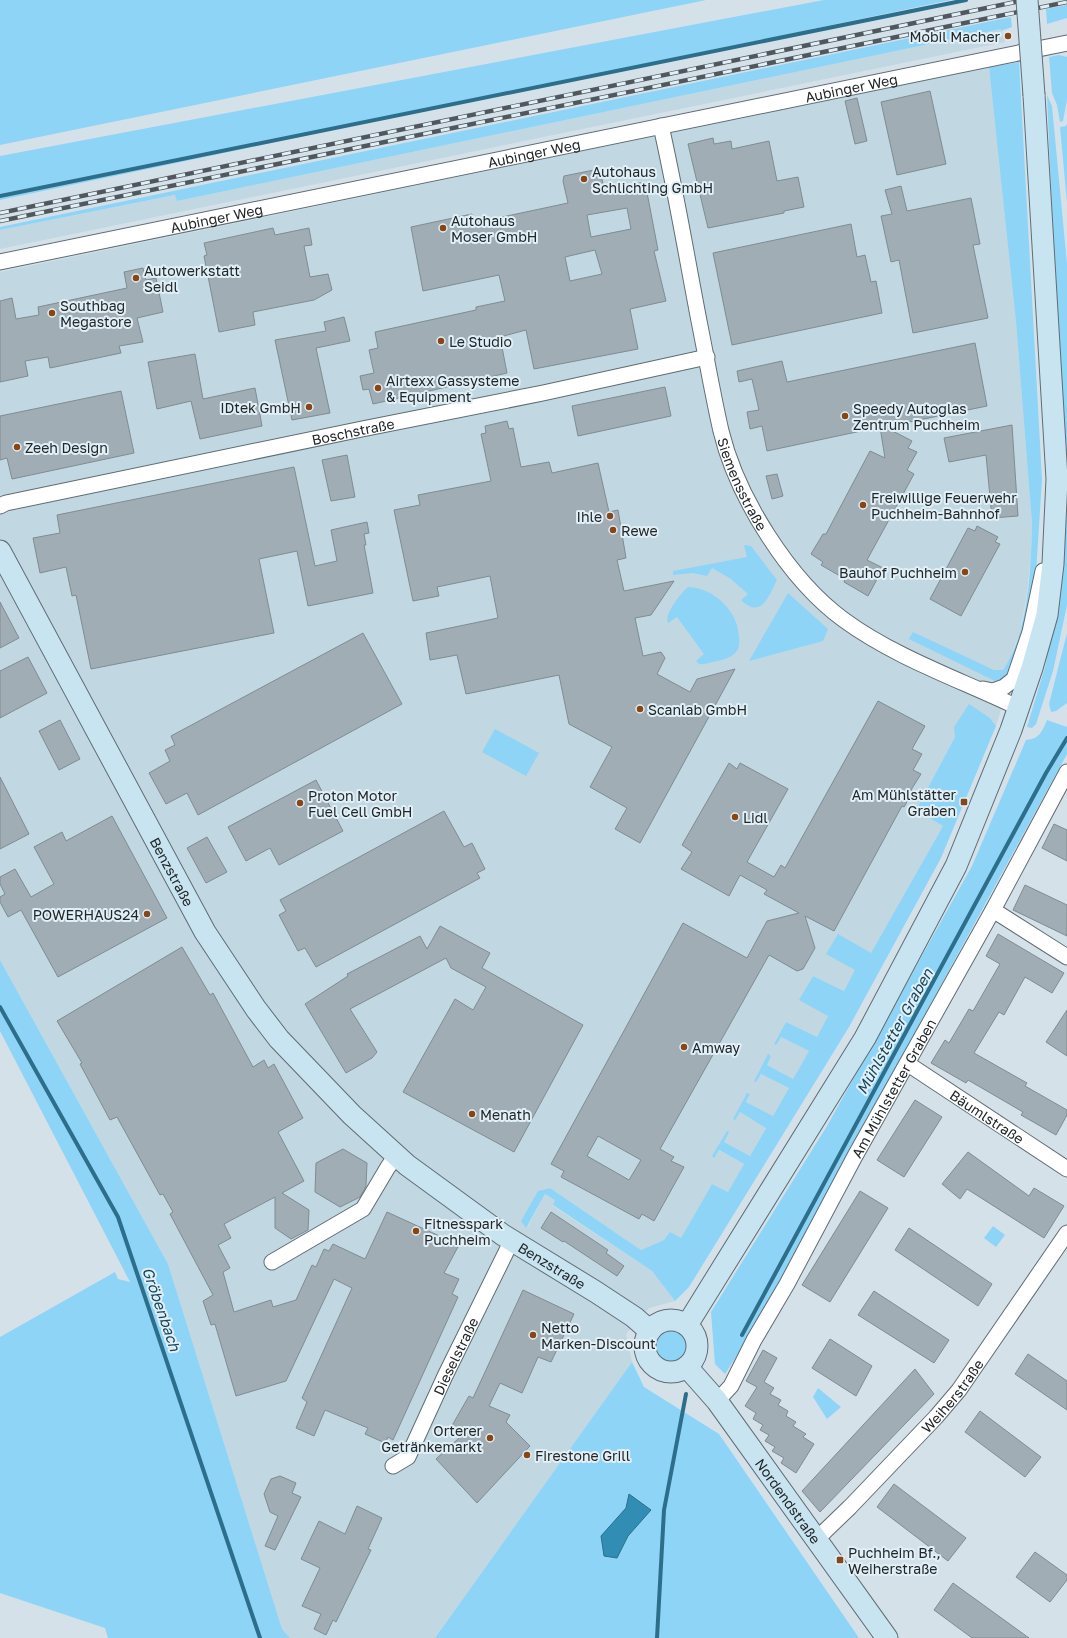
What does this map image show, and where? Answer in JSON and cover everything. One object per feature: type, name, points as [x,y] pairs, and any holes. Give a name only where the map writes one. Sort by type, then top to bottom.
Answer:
[{"type":"street","points":[[687,1325],[865,1038],[956,866],[1019,708],[1047,615],[1053,564],[1057,479],[1027,0]]},
{"type":"street","name":"Aubinger Weg","points":[[0,262],[1067,43]]},
{"type":"street","name":"Siemensstraße","points":[[661,126],[722,433],[741,486],[762,527],[795,572],[827,608],[845,622],[904,655],[1019,708]]},
{"type":"street","name":"Boschstraße","points":[[0,506],[6,503],[543,393],[707,357]]},
{"type":"street","points":[[977,688],[993,691],[1004,687],[1014,679],[1030,632],[1042,576],[1057,479]]},
{"type":"street","name":"Benzstraße","points":[[0,551],[194,912],[256,1009],[296,1058],[352,1116],[396,1156],[512,1240],[634,1317],[650,1331]]},
{"type":"street","name":"Am Mühlstetter Graben","points":[[717,1401],[731,1386],[855,1156],[908,1064],[1067,772]]},
{"type":"street","points":[[993,910],[1067,956]]},
{"type":"street","name":"Bäumlstraße","points":[[908,1064],[1067,1169]]},
{"type":"street","points":[[272,1262],[363,1209],[396,1156]]},
{"type":"street","name":"Weiherstraße","points":[[814,1538],[824,1532],[850,1507],[936,1417],[959,1390],[1067,1233]]},
{"type":"street","name":"Dieselstraße","points":[[393,1466],[408,1457],[445,1376],[512,1240]]},
{"type":"street","points":[[667,1320],[674,1320],[687,1325],[696,1336],[698,1349],[688,1367],[676,1372],[670,1372],[664,1371],[653,1365],[649,1360],[645,1349],[645,1342],[650,1331],[660,1322],[667,1320]]},
{"type":"street","name":"Nordendstraße","points":[[688,1367],[717,1401],[886,1638]]},
{"type":"shaded area","points":[[0,0],[706,0],[0,145]]},
{"type":"shaded area","points":[[824,0],[951,0],[0,200],[0,156]]},
{"type":"shaded area","points":[[1067,5],[1067,18],[1047,24],[1046,9]]},
{"type":"shaded area","points":[[1011,17],[1012,27],[1001,31],[1001,29],[177,201],[175,195],[0,230],[0,227]]},
{"type":"shaded area","points":[[1001,29],[1005,42],[0,249],[0,230],[176,195],[177,201]]},
{"type":"shaded area","points":[[1059,55],[1067,57],[1067,100],[1063,121],[1060,122],[1057,105],[1052,93],[1049,57]]},
{"type":"shaded area","points":[[1019,62],[1042,480],[1036,572],[1029,616],[1013,671],[1006,678],[995,681],[909,639],[913,632],[994,670],[1003,670],[1012,655],[1023,619],[1027,599],[1031,560],[1032,523],[1016,322],[989,67]]},
{"type":"shaded area","points":[[989,67],[1016,322],[1032,523],[1031,554],[1027,593],[1020,631],[1009,661],[1003,670],[994,670],[961,655],[995,681],[1013,671],[996,726],[990,718],[955,737],[916,810],[943,826],[871,953],[856,969],[844,991],[813,976],[800,999],[828,1016],[817,1037],[786,1022],[774,1044],[781,1037],[809,1051],[793,1079],[767,1065],[771,1056],[768,1055],[754,1081],[761,1074],[789,1088],[773,1116],[746,1102],[750,1094],[747,1094],[740,1112],[766,1127],[750,1156],[724,1142],[727,1131],[714,1157],[718,1150],[744,1164],[728,1192],[712,1184],[681,1238],[664,1240],[641,1250],[550,1188],[538,1191],[527,1228],[545,1194],[556,1200],[553,1206],[652,1271],[675,1301],[649,1308],[626,1334],[632,1362],[435,1638],[290,1638],[282,1629],[168,1264],[0,960],[0,272]]},
{"type":"shaded area","points":[[1047,95],[1052,106],[1067,264],[1067,605],[1053,671],[1036,724],[1032,728],[1027,727],[1045,667],[1060,594],[1065,520]]},
{"type":"shaded area","points":[[1067,123],[1067,203],[1060,127],[1066,126]]},
{"type":"shaded area","points":[[744,545],[751,546],[777,580],[764,604],[759,607],[754,608],[748,606],[741,600],[748,594],[731,579],[712,568],[707,576],[693,573],[673,575],[673,571],[747,557]]},
{"type":"shaded area","points":[[688,587],[698,588],[715,596],[723,603],[734,618],[738,627],[739,645],[736,652],[727,658],[706,664],[699,664],[696,661],[704,654],[677,617],[668,623],[668,614],[681,594]]},
{"type":"shaded area","points":[[788,593],[828,629],[823,641],[749,661]]},
{"type":"shaded area","points":[[1067,633],[1067,703],[1056,711],[1051,712],[1049,704]]},
{"type":"shaded area","points":[[969,704],[990,718],[996,726],[941,858],[849,1027],[689,1287],[675,1301],[652,1271],[553,1205],[555,1200],[545,1194],[526,1228],[521,1221],[538,1191],[550,1188],[641,1250],[664,1240],[670,1232],[681,1238],[712,1184],[728,1192],[744,1164],[719,1150],[714,1158],[712,1156],[727,1131],[729,1132],[724,1142],[750,1156],[766,1128],[740,1112],[735,1120],[733,1119],[747,1093],[750,1094],[746,1102],[773,1116],[789,1088],[761,1074],[756,1082],[754,1081],[768,1054],[771,1056],[767,1065],[793,1079],[809,1051],[781,1037],[776,1045],[774,1044],[786,1022],[817,1037],[828,1016],[799,1000],[813,976],[844,991],[855,970],[826,954],[838,934],[871,953],[943,826],[916,810],[955,737],[954,727]]},
{"type":"shaded area","points":[[1047,720],[1067,727],[1067,754],[749,1337],[725,1374],[715,1364],[711,1312],[827,1126],[972,866],[1026,740],[1034,738],[1040,734]]},
{"type":"shaded area","points":[[495,729],[539,753],[526,776],[482,752]]},
{"type":"shaded area","points":[[0,960],[168,1264],[282,1629],[290,1638],[108,1638],[105,1628],[0,1593],[0,1337],[115,1272],[118,1279],[130,1282],[0,1031]]},
{"type":"shaded area","points":[[993,1226],[1005,1235],[996,1247],[984,1238]]},
{"type":"shaded area","points":[[671,1325],[686,1331],[692,1346],[686,1361],[671,1367],[656,1361],[650,1346],[656,1331]]},
{"type":"shaded area","points":[[632,1362],[644,1387],[719,1434],[859,1638],[435,1638]]},
{"type":"shaded area","points":[[818,1388],[841,1407],[827,1419],[813,1397]]},
{"type":"shaded area","points":[[629,1494],[651,1510],[628,1536],[617,1558],[604,1556],[601,1536],[626,1508]]},
{"type":"building","points":[[930,91],[946,164],[897,175],[881,102]]},
{"type":"building","points":[[857,98],[867,141],[855,144],[845,101]]},
{"type":"building","points":[[713,138],[714,144],[731,141],[732,149],[769,141],[777,181],[798,177],[804,207],[784,211],[784,213],[708,228],[688,144]]},
{"type":"building","points":[[599,169],[605,190],[645,182],[658,250],[654,251],[666,301],[630,309],[638,349],[534,369],[526,330],[500,337],[507,373],[373,404],[369,389],[363,390],[360,376],[374,373],[369,350],[378,348],[375,332],[476,310],[476,307],[505,301],[499,275],[423,291],[411,227],[472,214],[474,223],[568,203],[563,181],[564,176]],"holes":[[[627,208],[631,229],[591,237],[587,215]],[[595,250],[602,274],[570,281],[565,257]]]},
{"type":"building","points":[[901,186],[907,211],[971,198],[980,244],[973,245],[988,318],[913,333],[899,260],[891,262],[881,216],[892,214],[885,190]]},
{"type":"building","points":[[851,224],[857,257],[865,255],[871,282],[876,281],[882,313],[732,345],[713,253]]},
{"type":"building","points":[[273,228],[275,235],[309,228],[312,245],[304,246],[310,277],[328,274],[332,290],[314,300],[253,312],[255,325],[219,332],[204,256],[207,255],[204,243]]},
{"type":"building","points":[[143,268],[146,280],[156,278],[163,312],[137,318],[143,342],[119,346],[121,353],[50,368],[48,357],[25,361],[28,376],[0,382],[0,301],[12,298],[16,319],[39,315],[38,307],[127,288],[124,272]]},
{"type":"building","points":[[344,317],[350,341],[316,348],[330,413],[292,420],[275,340],[326,331],[324,322]]},
{"type":"building","points":[[975,343],[987,406],[885,427],[912,441],[908,448],[917,452],[907,470],[914,474],[867,560],[883,568],[868,596],[844,582],[845,579],[821,565],[823,562],[811,554],[823,534],[826,534],[870,451],[885,458],[880,427],[767,451],[762,426],[750,429],[747,412],[759,410],[752,379],[739,382],[737,371],[782,361],[787,382]]},
{"type":"building","points":[[195,354],[203,399],[255,388],[262,426],[200,439],[191,401],[157,409],[148,362]]},
{"type":"building","points":[[665,387],[671,416],[578,436],[572,406]]},
{"type":"building","points":[[121,391],[134,453],[12,479],[7,458],[0,460],[0,416]]},
{"type":"building","points":[[507,421],[509,429],[513,428],[521,467],[549,462],[552,473],[598,463],[609,512],[618,510],[626,558],[617,560],[624,591],[674,581],[651,615],[635,618],[643,656],[661,652],[665,658],[657,674],[690,692],[697,679],[735,669],[640,843],[615,829],[627,808],[590,787],[612,747],[569,724],[559,675],[466,694],[457,655],[430,660],[426,633],[498,618],[490,576],[437,587],[439,596],[413,601],[394,510],[420,505],[418,495],[491,481],[481,434],[486,433],[485,426]]},
{"type":"building","points":[[1012,425],[1018,516],[992,518],[986,455],[949,462],[944,438]]},
{"type":"building","points":[[347,455],[355,497],[331,501],[322,460]]},
{"type":"building","points":[[294,467],[315,566],[337,561],[331,530],[367,522],[369,533],[364,534],[366,545],[364,545],[373,593],[308,606],[297,551],[259,559],[274,633],[91,669],[76,595],[72,596],[66,567],[40,573],[33,538],[60,533],[57,515]]},
{"type":"building","points":[[777,474],[783,496],[772,499],[766,476]]},
{"type":"building","name":"Bauhof Puchheim","points":[[977,526],[998,537],[995,542],[1000,544],[961,616],[930,599],[968,528],[975,531]]},
{"type":"building","points":[[0,602],[19,638],[0,648]]},
{"type":"building","points":[[363,633],[402,704],[198,815],[187,793],[166,804],[149,773],[170,761],[165,750],[175,745],[171,736]]},
{"type":"building","points":[[28,657],[47,693],[0,718],[0,671]]},
{"type":"building","points":[[878,701],[925,726],[912,749],[922,754],[913,770],[921,774],[911,790],[913,791],[904,807],[902,806],[834,931],[805,916],[815,948],[803,969],[797,971],[769,955],[660,1149],[674,1157],[671,1161],[684,1167],[654,1221],[642,1214],[639,1219],[561,1177],[564,1171],[551,1164],[683,923],[747,958],[767,921],[799,913],[764,894],[767,890],[740,875],[729,896],[681,869],[692,852],[682,845],[729,763],[737,769],[740,763],[788,789],[747,862],[774,877],[781,865],[785,868]],"holes":[[[598,1136],[641,1160],[629,1180],[587,1156]]]},
{"type":"building","points":[[60,720],[80,759],[59,770],[39,731]]},
{"type":"building","points":[[0,777],[29,834],[0,849]]},
{"type":"building","name":"Proton Motor Fuel Cell GmbH","points":[[316,780],[343,831],[279,865],[270,848],[246,861],[228,827]]},
{"type":"building","points":[[444,811],[464,847],[472,843],[485,869],[477,873],[480,878],[316,967],[305,948],[298,951],[279,915],[286,911],[280,900]]},
{"type":"building","points":[[112,816],[167,918],[58,977],[21,910],[8,917],[0,902],[0,897],[5,894],[0,884],[0,877],[15,869],[31,897],[54,884],[34,847],[62,832],[66,841]]},
{"type":"building","points":[[1054,824],[1067,830],[1067,861],[1042,848]]},
{"type":"building","points":[[207,837],[227,872],[206,883],[187,848]]},
{"type":"building","points":[[1025,885],[1067,905],[1067,936],[1013,910]]},
{"type":"building","points":[[440,926],[490,953],[482,968],[583,1025],[514,1152],[403,1092],[455,999],[473,1010],[486,987],[451,968],[446,958],[350,1009],[377,1052],[372,1058],[346,1073],[305,1004],[348,976],[347,974],[420,936],[427,949]]},
{"type":"building","points":[[998,934],[1064,973],[1052,993],[1025,977],[1004,1015],[999,1012],[974,1053],[1027,1083],[1025,1086],[1067,1110],[1067,1115],[1056,1135],[1021,1115],[1023,1112],[968,1080],[966,1083],[931,1063],[945,1040],[949,1043],[969,1009],[973,1011],[1000,964],[986,956]]},
{"type":"building","points":[[182,947],[210,995],[213,993],[253,1067],[264,1060],[268,1068],[274,1064],[303,1118],[278,1132],[304,1181],[282,1193],[309,1210],[308,1230],[291,1239],[275,1228],[275,1197],[224,1224],[231,1238],[218,1245],[230,1268],[223,1272],[234,1312],[271,1300],[273,1307],[296,1300],[312,1265],[316,1267],[324,1249],[329,1251],[333,1244],[365,1259],[387,1212],[459,1245],[444,1273],[459,1279],[452,1294],[458,1297],[393,1440],[388,1437],[385,1443],[365,1434],[368,1428],[325,1410],[314,1436],[296,1428],[307,1402],[302,1398],[352,1288],[334,1279],[286,1381],[236,1396],[215,1324],[211,1325],[203,1301],[213,1295],[170,1214],[173,1212],[163,1194],[160,1195],[117,1117],[110,1120],[80,1064],[82,1063],[57,1021]]},
{"type":"building","points":[[1067,1010],[1067,1056],[1046,1042]]},
{"type":"building","points":[[915,1100],[942,1117],[904,1177],[877,1160]]},
{"type":"building","points":[[343,1149],[367,1163],[366,1186],[360,1197],[340,1207],[315,1192],[316,1163]]},
{"type":"building","points":[[968,1152],[1029,1196],[1034,1188],[1064,1206],[1044,1238],[967,1189],[960,1199],[942,1184]]},
{"type":"building","points":[[860,1191],[888,1208],[830,1302],[802,1285]]},
{"type":"building","points":[[551,1212],[608,1250],[606,1253],[624,1266],[617,1276],[564,1241],[563,1242],[541,1228]]},
{"type":"building","points":[[909,1228],[992,1284],[978,1306],[895,1250]]},
{"type":"building","points":[[523,1290],[574,1314],[551,1362],[538,1357],[522,1393],[500,1383],[489,1406],[510,1415],[506,1422],[530,1446],[477,1503],[436,1459],[459,1438],[450,1429],[469,1396],[473,1398]]},
{"type":"building","points":[[874,1291],[949,1340],[934,1363],[858,1315]]},
{"type":"building","points":[[830,1339],[872,1366],[856,1396],[812,1368]]},
{"type":"building","points":[[763,1350],[777,1358],[764,1382],[774,1388],[770,1394],[781,1400],[778,1405],[788,1411],[786,1416],[796,1422],[793,1426],[806,1434],[803,1437],[814,1444],[796,1473],[781,1463],[784,1458],[772,1451],[775,1447],[765,1441],[769,1435],[760,1430],[763,1425],[753,1419],[756,1413],[745,1406],[757,1387],[746,1381]]},
{"type":"building","points":[[1028,1354],[1067,1381],[1067,1410],[1015,1374]]},
{"type":"building","points":[[915,1369],[934,1394],[820,1512],[802,1491]]},
{"type":"building","points":[[980,1411],[1041,1457],[1025,1477],[965,1432]]},
{"type":"building","points":[[280,1476],[296,1483],[292,1493],[301,1497],[275,1550],[265,1546],[278,1516],[270,1512],[264,1494],[271,1479]]},
{"type":"building","points":[[894,1484],[966,1538],[948,1561],[877,1507]]},
{"type":"building","points":[[357,1506],[382,1518],[368,1549],[371,1550],[336,1622],[333,1620],[326,1635],[314,1629],[321,1614],[302,1606],[320,1568],[301,1559],[319,1521],[345,1534]]},
{"type":"building","points":[[1035,1552],[1067,1575],[1067,1580],[1050,1602],[1016,1577]]},
{"type":"building","points":[[953,1583],[1029,1638],[972,1638],[934,1610]]},
{"type":"waterway","points":[[0,196],[966,0]]},
{"type":"waterway","name":"Mühlstetter Graben","points":[[742,1335],[1046,773],[1067,738]]},
{"type":"waterway","name":"Gröbenbach","points":[[0,1007],[118,1217],[260,1638]]},
{"type":"waterway","name":"Mühlstetter Graben","points":[[657,1638],[664,1510],[686,1394]]},
{"type":"railway","points":[[0,213],[1025,0]]},
{"type":"railway","points":[[0,221],[1067,2]]},
{"type":"place","name":"Mobil Macher","points":[[1008,36]]},
{"type":"place","name":"Autohaus Schlichting GmbH","points":[[584,179]]},
{"type":"place","name":"Autohaus Moser GmbH","points":[[443,228]]},
{"type":"place","name":"Autowerkstatt Seidl","points":[[136,278]]},
{"type":"place","name":"Southbag Megastore","points":[[52,313]]},
{"type":"place","name":"Le Studio","points":[[441,341]]},
{"type":"place","name":"Airtexx Gassysteme & Equipment","points":[[378,388]]},
{"type":"place","name":"IDtek GmbH","points":[[309,407]]},
{"type":"place","name":"Speedy Autoglas Zentrum Puchheim","points":[[845,416]]},
{"type":"place","name":"Zeeh Design","points":[[17,447]]},
{"type":"place","name":"Freiwillige Feuerwehr Puchheim-Bahnhof","points":[[863,505]]},
{"type":"place","name":"Ihle","points":[[610,516]]},
{"type":"place","name":"Rewe","points":[[613,530]]},
{"type":"place","name":"Bauhof Puchheim","points":[[965,572]]},
{"type":"place","name":"Scanlab GmbH","points":[[640,709]]},
{"type":"place","name":"Am Mühlstätter Graben","points":[[964,802]]},
{"type":"place","name":"Proton Motor Fuel Cell GmbH","points":[[300,803]]},
{"type":"place","name":"Lidl","points":[[735,817]]},
{"type":"place","name":"POWERHAUS24","points":[[147,914]]},
{"type":"place","name":"Amway","points":[[684,1047]]},
{"type":"place","name":"Menath","points":[[472,1114]]},
{"type":"place","name":"Fitnesspark Puchheim","points":[[416,1231]]},
{"type":"place","name":"Netto Marken-Discount","points":[[533,1335]]},
{"type":"place","name":"Orterer Getränkemarkt","points":[[490,1438]]},
{"type":"place","name":"Firestone Grill","points":[[527,1455]]},
{"type":"place","name":"Puchheim Bf., Weiherstraße","points":[[840,1560]]}]
